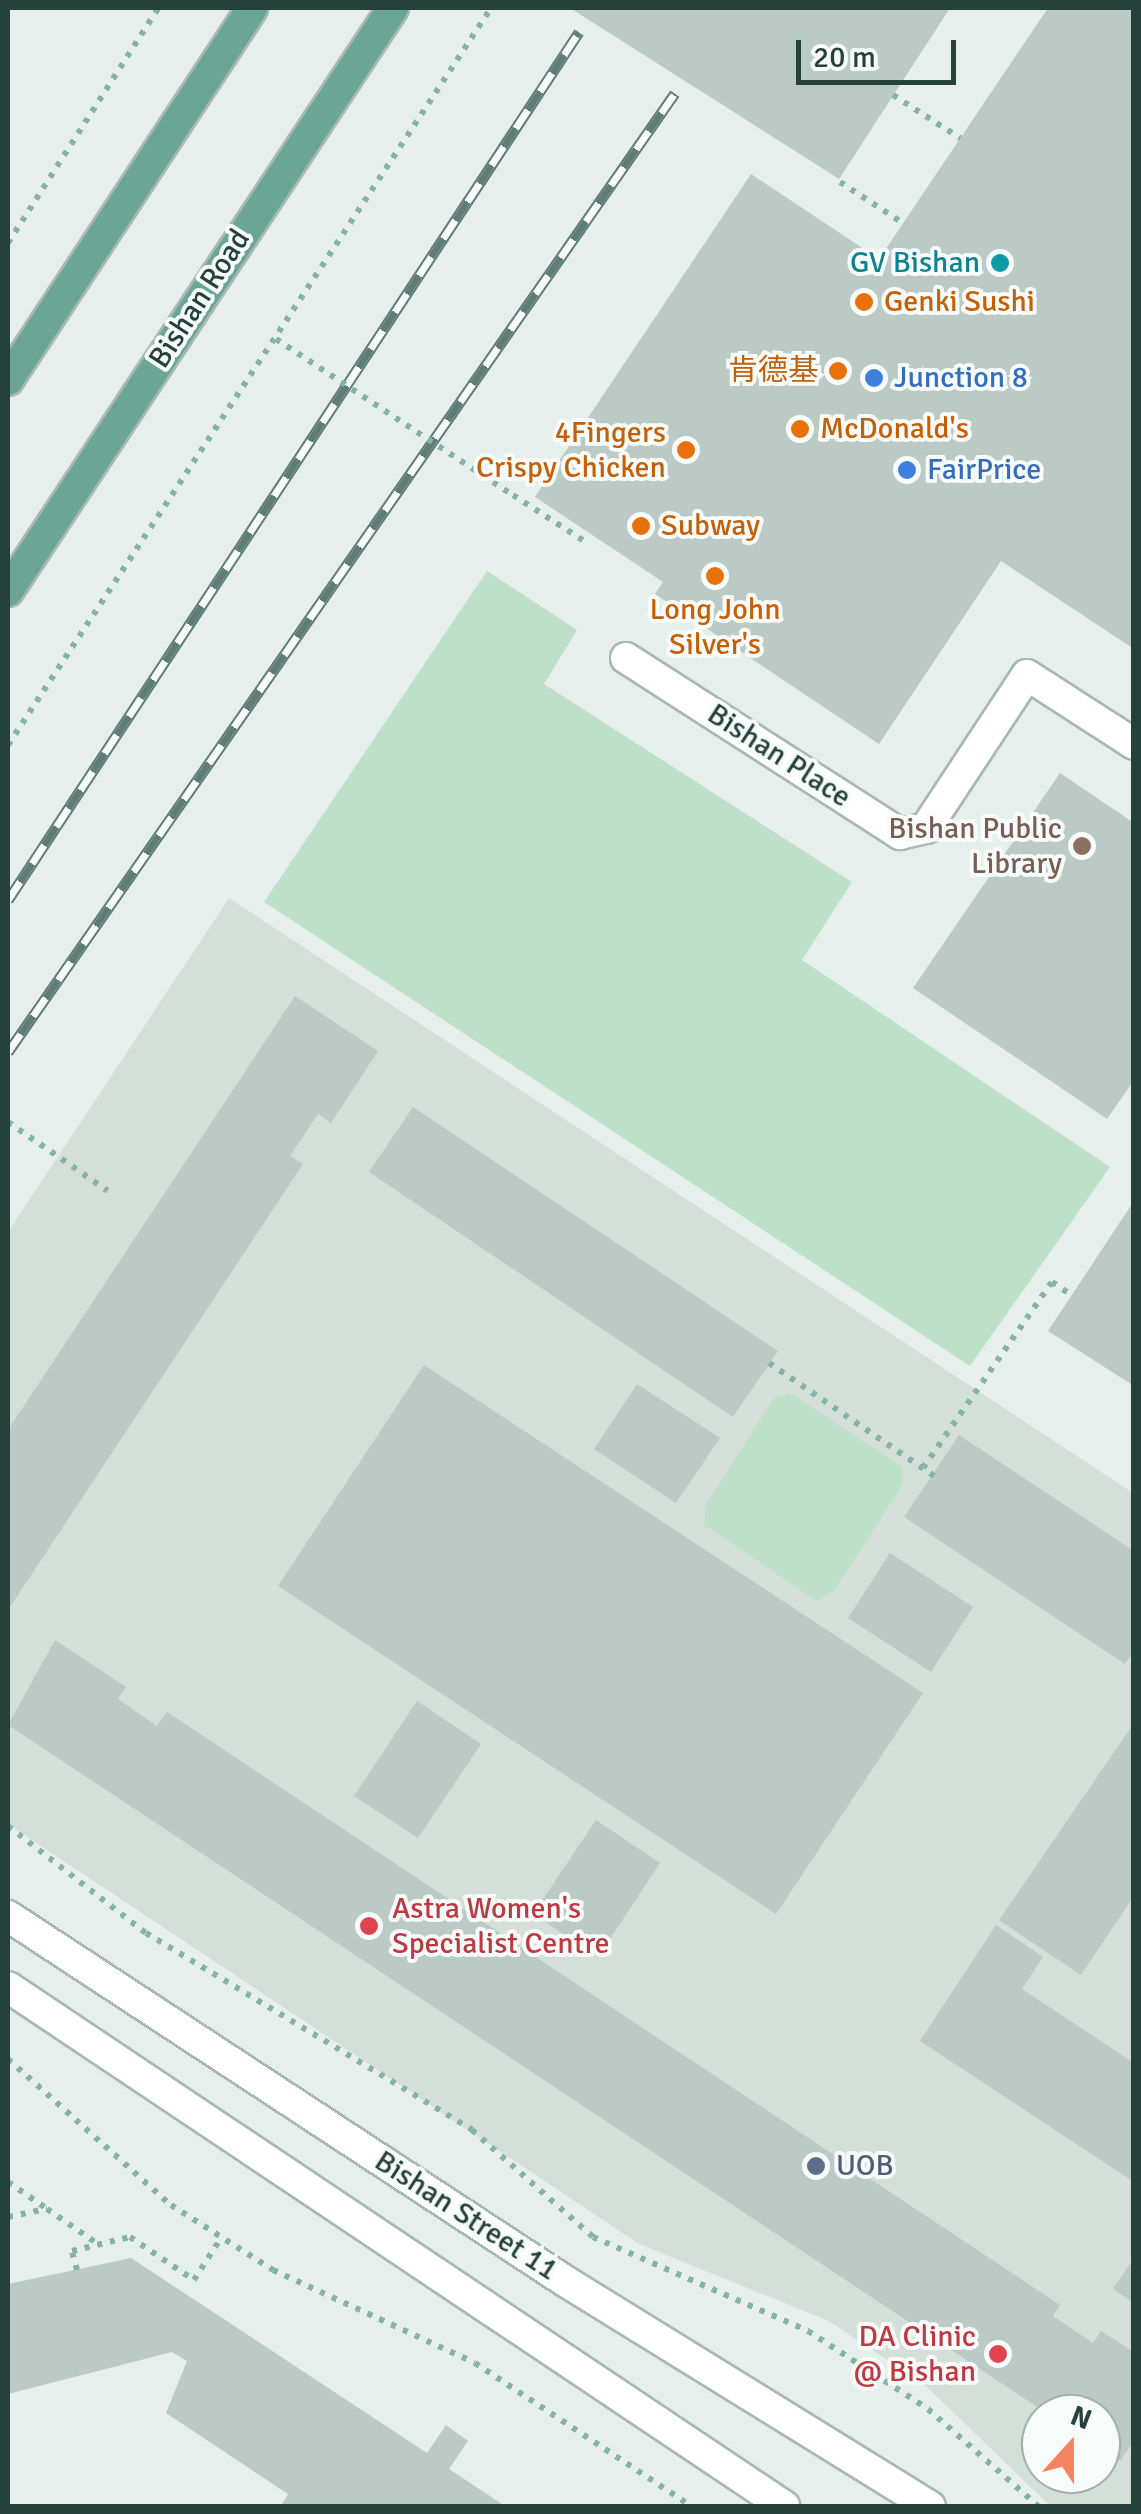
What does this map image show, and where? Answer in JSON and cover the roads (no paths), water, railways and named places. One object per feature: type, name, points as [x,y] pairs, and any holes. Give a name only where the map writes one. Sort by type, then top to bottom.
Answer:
[{"type":"main road","points":[[8,380],[252,8]]},
{"type":"main road","name":"Bishan Road","points":[[8,591],[393,8]]},
{"type":"street","name":"Bishan Place","points":[[626,658],[900,834],[926,828],[1027,674],[1134,744]]},
{"type":"street","name":"Bishan Street 11","points":[[8,1916],[565,2282],[930,2506]]},
{"type":"street","name":"Bishan Street 11","points":[[8,1986],[784,2506]]},
{"type":"railway","points":[[8,900],[579,32]]},
{"type":"railway","points":[[8,1052],[675,93]]},
{"type":"place","name":"GV Bishan","points":[[1000,263]]},
{"type":"place","name":"Genki Sushi","points":[[864,302]]},
{"type":"place","name":"肯德基","points":[[838,371]]},
{"type":"place","name":"Junction 8","points":[[874,378]]},
{"type":"place","name":"McDonald's","points":[[800,429]]},
{"type":"place","name":"4Fingers Crispy Chicken","points":[[686,450]]},
{"type":"place","name":"FairPrice","points":[[907,470]]},
{"type":"place","name":"Subway","points":[[641,526]]},
{"type":"place","name":"Long John Silver's","points":[[715,576]]},
{"type":"place","name":"Bishan Public Library","points":[[1082,846]]},
{"type":"place","name":"Astra Women's Specialist Centre","points":[[369,1926]]},
{"type":"place","name":"UOB","points":[[816,2166]]},
{"type":"place","name":"DA Clinic @ Bishan","points":[[998,2354]]}]
